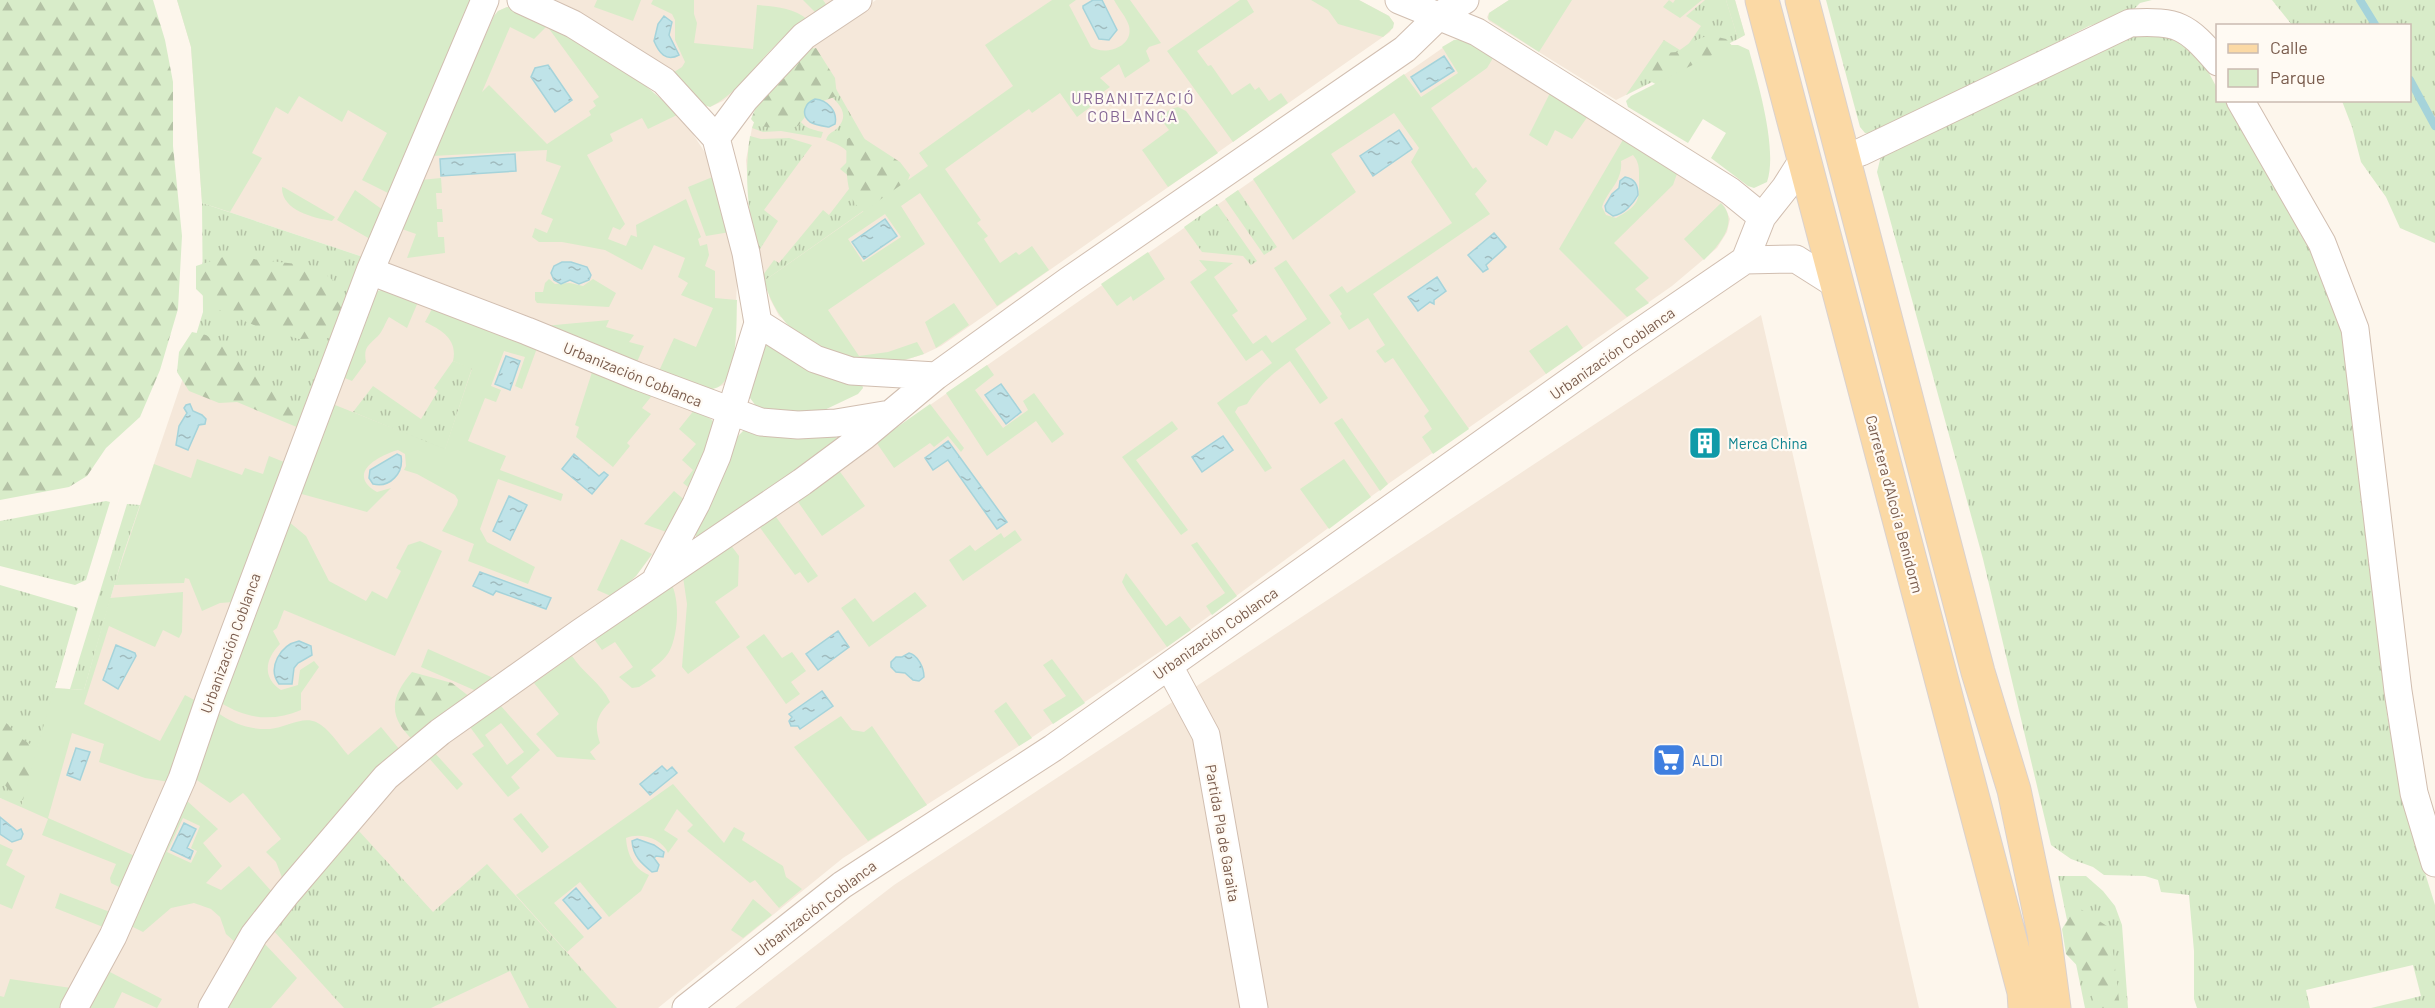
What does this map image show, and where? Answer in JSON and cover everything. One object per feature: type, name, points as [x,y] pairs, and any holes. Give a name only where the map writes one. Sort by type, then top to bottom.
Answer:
[{"type":"main road","name":"Carretera d'Alcoi a Benidorm","points":[[1762,0],[2024,992],[2025,1008]]},
{"type":"main road","points":[[1802,0],[1978,672],[2013,790],[2044,933],[2054,1008]]},
{"type":"street","name":"Urbanización Coblanca","points":[[74,1008],[113,936],[182,779],[209,700],[370,271],[485,0]]},
{"type":"street","name":"Urbanización Coblanca","points":[[521,0],[573,24],[664,81],[716,138],[746,253],[758,323],[717,456],[654,582]]},
{"type":"street","points":[[716,138],[745,99],[804,36],[858,0]]},
{"type":"street","points":[[1399,0],[1477,32],[1730,191],[1762,217]]},
{"type":"street","name":"Urbanización Coblanca","points":[[212,1008],[254,935],[386,777],[440,732],[654,582],[802,482],[891,414],[936,376],[1115,249],[1405,49],[1440,15],[1465,0]]},
{"type":"street","points":[[1843,158],[1862,152],[2130,23],[2163,22],[2180,27],[2195,36],[2216,61]]},
{"type":"street","points":[[2241,102],[2322,243],[2355,329],[2398,691],[2414,793],[2435,863]]},
{"type":"street","points":[[1804,158],[1785,188],[1762,217],[1745,260],[1796,259],[1837,285]]},
{"type":"street","name":"Urbanización Coblanca","points":[[686,1008],[842,885],[1048,751],[1625,342],[1745,260]]},
{"type":"street","name":"Urbanización Coblanca","points":[[370,271],[761,422],[798,425],[867,419],[891,414]]},
{"type":"street","points":[[758,323],[815,359],[851,371],[936,376]]},
{"type":"street","name":"Partida Pla de Garaita","points":[[1169,666],[1206,735],[1254,1008]]},
{"type":"shaded area","points":[[177,0],[472,0],[363,257],[202,203],[191,47]]},
{"type":"shaded area","points":[[549,0],[837,0],[775,45],[737,89],[723,101],[710,107],[634,46]]},
{"type":"shaded area","points":[[876,0],[1359,0],[1389,16],[1394,23],[1390,32],[941,346],[899,362],[848,360],[779,316],[770,299],[750,210],[746,160],[752,128],[761,104],[811,45]]},
{"type":"shaded area","points":[[1509,0],[1735,0],[1745,35],[1616,100],[1489,21],[1487,17],[1489,13]]},
{"type":"shaded area","points":[[507,7],[513,8],[599,54],[655,94],[687,125],[704,151],[710,162],[734,254],[737,281],[734,351],[724,385],[707,390],[389,266],[386,261],[494,16],[498,11]]},
{"type":"shaded area","points":[[1454,40],[1470,42],[1711,192],[1725,207],[1730,219],[1727,232],[1717,248],[1672,286],[1388,484],[1167,647],[1019,746],[843,858],[658,1008],[225,1008],[272,929],[407,774],[457,736],[693,570]]},
{"type":"shaded area","points":[[386,289],[707,416],[712,420],[717,432],[669,533],[636,576],[619,593],[407,745],[232,950],[198,1008],[88,1008],[368,300]]},
{"type":"shaded area","points":[[1761,315],[1919,1008],[735,1008],[894,885]]},
{"type":"shaded area","points":[[183,378],[299,420],[174,770],[93,948],[61,1008],[0,1008],[0,798],[21,806],[54,688],[84,690],[123,555]]},
{"type":"green space","points":[[0,0],[153,0],[165,40],[173,82],[173,146],[182,236],[178,309],[160,370],[140,417],[106,448],[87,476],[69,487],[0,500]]},
{"type":"green space","points":[[177,0],[472,0],[390,194],[362,180],[387,133],[348,110],[342,122],[299,96],[288,114],[276,107],[252,153],[262,158],[230,212],[202,203],[191,47]]},
{"type":"green space","points":[[597,0],[641,0],[633,21],[594,7]]},
{"type":"green space","points":[[653,0],[694,0],[694,14],[697,23],[694,43],[753,49],[757,5],[790,10],[808,20],[779,42],[729,95],[710,107],[701,104],[671,74],[682,67],[685,62],[675,40],[675,20],[672,14],[651,4]]},
{"type":"green space","points":[[803,0],[823,0],[828,7],[817,14]]},
{"type":"green space","points":[[1052,0],[1076,0],[1069,5],[1091,47],[1097,50],[1117,48],[1127,39],[1128,23],[1114,0],[1130,0],[1161,43],[1149,47],[1146,51],[1150,61],[1125,78],[1119,64],[1100,78],[1110,87],[1103,92],[1106,95],[1077,117],[1060,93],[1032,113],[1029,109],[945,169],[981,220],[977,223],[988,236],[984,239],[1000,263],[1016,252],[1019,255],[1032,246],[1049,270],[997,306],[920,193],[901,206],[925,244],[828,310],[859,356],[888,352],[917,342],[924,354],[885,363],[872,362],[836,353],[808,341],[796,333],[777,311],[764,281],[928,166],[919,153],[1013,86],[985,45]],"holes":[[[885,214],[901,237],[863,262],[848,239]]]},
{"type":"green space","points":[[1240,0],[1247,0],[1254,12],[1197,51],[1208,66],[1211,65],[1232,95],[1250,83],[1255,90],[1259,87],[1269,101],[1281,93],[1288,103],[1233,142],[1167,51]]},
{"type":"green space","points":[[1311,0],[1359,0],[1389,16],[1394,23],[1393,28],[1383,37],[1338,24],[1328,10]]},
{"type":"green space","points":[[1509,0],[1572,0],[1539,52],[1488,19],[1489,13]]},
{"type":"green space","points":[[1669,0],[1673,3],[1675,0],[1702,0],[1680,18],[1663,7]]},
{"type":"green space","points":[[1705,0],[1726,0],[1738,39],[1626,95],[1664,40],[1683,52],[1701,26],[1686,16]]},
{"type":"green space","points":[[1726,0],[1735,0],[1745,35],[1738,39]]},
{"type":"green space","points":[[1826,0],[2152,0],[2140,3],[2130,13],[2089,26],[1878,134],[1865,133],[1860,127]]},
{"type":"green space","points":[[2272,0],[2435,0],[2435,243],[2400,228],[2386,197],[2361,162],[2342,102],[2411,102],[2411,24],[2291,24]]},
{"type":"green space","points":[[507,7],[513,8],[600,54],[641,82],[677,115],[648,129],[642,118],[610,134],[613,141],[587,155],[625,224],[620,230],[613,227],[608,239],[626,246],[631,235],[637,237],[636,225],[686,199],[701,237],[698,239],[700,246],[707,244],[709,255],[705,266],[715,271],[715,298],[737,300],[736,339],[731,368],[726,379],[718,387],[708,389],[696,387],[659,371],[674,338],[696,347],[713,308],[681,295],[688,283],[678,277],[685,258],[654,245],[642,270],[605,250],[562,242],[539,242],[532,237],[535,228],[547,233],[553,219],[541,214],[561,166],[546,161],[547,150],[432,156],[498,11]],"holes":[[[547,26],[599,97],[593,101],[596,106],[589,111],[591,115],[547,144],[489,85],[482,92],[510,27],[534,39]]]},
{"type":"green space","points":[[2149,31],[2182,40],[2203,62],[2216,86],[2216,102],[2226,102],[2312,249],[2336,306],[2351,368],[2376,586],[2387,714],[2407,815],[2435,905],[2435,1008],[2371,1008],[2421,996],[2413,965],[2306,990],[2310,1008],[2197,1008],[2194,999],[2194,951],[2189,895],[2161,892],[2158,880],[2145,876],[2104,875],[2093,867],[2071,859],[2051,845],[1983,559],[1877,172],[1881,156],[2115,41]]},
{"type":"green space","points":[[1709,35],[1726,39],[1738,52],[1661,87],[1648,80],[1647,72],[1651,59],[1664,53],[1677,52],[1691,42]]},
{"type":"green space","points":[[1462,39],[1493,58],[1487,68],[1431,108],[1473,169],[1476,167],[1487,181],[1475,194],[1490,214],[1373,294],[1469,429],[1433,454],[1422,437],[1432,429],[1424,416],[1429,411],[1393,358],[1385,363],[1376,351],[1385,345],[1368,318],[1349,330],[1340,316],[1342,314],[1329,295],[1342,286],[1347,293],[1452,223],[1411,162],[1419,148],[1394,113],[1331,154],[1356,192],[1293,240],[1253,179],[1404,74],[1421,97],[1458,73],[1442,47],[1454,40]]},
{"type":"green space","points":[[811,45],[872,152],[904,182],[764,281],[763,275],[774,260],[779,263],[823,210],[829,215],[855,181],[840,169],[852,157],[840,146],[826,140],[839,126],[843,116],[841,108],[827,93],[796,114],[806,127],[823,132],[821,138],[781,131],[763,132],[752,128],[761,104]]},
{"type":"green space","points":[[1732,45],[1749,50],[1769,135],[1770,168],[1767,182],[1754,188],[1711,158],[1726,133],[1703,119],[1688,143],[1628,107],[1626,101],[1631,96]]},
{"type":"green space","points":[[816,48],[835,78],[837,96],[815,104],[798,126],[787,129],[757,126],[751,119],[757,105],[798,51]]},
{"type":"green space","points":[[1550,93],[1588,116],[1572,139],[1555,130],[1547,146],[1529,135]]},
{"type":"green space","points":[[1178,107],[1186,111],[1218,153],[1168,187],[1142,150],[1169,130],[1159,117]]},
{"type":"green space","points":[[857,134],[900,162],[910,175],[902,196],[866,214],[853,200],[847,179],[847,139]]},
{"type":"green space","points":[[750,136],[761,139],[789,138],[812,145],[764,210],[778,221],[760,249],[756,249],[749,207],[747,164]]},
{"type":"green space","points":[[1624,138],[1678,171],[1673,185],[1614,243],[1649,278],[1635,289],[1649,303],[1627,317],[1559,249]],"holes":[[[1633,155],[1639,170],[1637,200],[1631,209],[1616,218],[1606,215],[1602,207],[1620,174],[1621,161]]]},
{"type":"green space","points":[[715,176],[730,232],[706,236],[688,187]]},
{"type":"green space","points":[[441,178],[442,193],[436,193],[437,209],[442,209],[443,222],[437,222],[438,237],[444,237],[445,253],[407,258],[416,234],[399,228],[421,180]]},
{"type":"green space","points":[[282,187],[335,217],[332,221],[300,212],[287,202]]},
{"type":"green space","points":[[355,190],[383,210],[370,239],[337,220]]},
{"type":"green space","points":[[1238,190],[1277,247],[1264,255],[1225,199]]},
{"type":"green space","points":[[202,203],[363,257],[299,420],[183,378],[203,312]]},
{"type":"green space","points":[[1721,203],[1726,211],[1728,226],[1721,241],[1704,260],[1684,239]]},
{"type":"green space","points":[[1217,204],[1257,261],[1251,265],[1243,256],[1202,252],[1184,227]]},
{"type":"green space","points":[[1148,252],[1165,279],[1133,301],[1131,296],[1117,306],[1101,284]]},
{"type":"green space","points":[[226,256],[315,266],[340,286],[351,307],[331,338],[299,339],[258,327],[217,309],[196,289],[196,266]]},
{"type":"green space","points":[[1199,260],[1233,263],[1214,277],[1238,311],[1232,315],[1253,344],[1266,335],[1272,343],[1307,319],[1274,268],[1286,260],[1331,323],[1295,349],[1328,398],[1320,404],[1290,361],[1266,380],[1247,404],[1238,407],[1235,412],[1272,468],[1265,472],[1217,403],[1272,363],[1262,350],[1246,361],[1190,282],[1207,270]]},
{"type":"green space","points":[[549,279],[555,284],[570,283],[583,286],[593,279],[616,293],[609,307],[537,303],[535,292],[543,292],[545,283]]},
{"type":"green space","points":[[386,289],[418,302],[407,328],[389,317],[380,334],[368,347],[365,353],[366,362],[352,381],[340,376],[377,291]]},
{"type":"green space","points":[[954,303],[969,325],[936,348],[925,322]]},
{"type":"green space","points":[[433,307],[537,348],[522,389],[515,386],[525,357],[504,351],[491,386],[501,390],[496,402],[485,398],[468,441],[506,456],[500,470],[563,494],[561,501],[498,479],[480,529],[487,542],[535,567],[528,584],[468,561],[474,544],[442,531],[457,505],[458,500],[455,495],[417,474],[404,470],[405,454],[398,450],[374,461],[364,472],[364,479],[377,492],[391,488],[367,512],[298,493],[330,403],[445,449],[472,369],[453,361],[451,342],[443,332],[425,322]]},
{"type":"green space","points":[[609,320],[606,327],[634,335],[629,342],[644,346],[637,362],[544,326]]},
{"type":"green space","points":[[1567,325],[1583,348],[1546,374],[1529,351]]},
{"type":"green space","points":[[192,332],[206,335],[220,344],[275,393],[295,405],[304,424],[299,428],[237,402],[219,403],[189,391],[177,372],[179,352]]},
{"type":"green space","points":[[769,341],[862,384],[863,388],[858,394],[816,414],[774,415],[756,406],[747,394],[761,344]]},
{"type":"green space","points":[[453,361],[472,368],[445,450],[353,412],[373,386],[421,419],[438,391],[434,388]]},
{"type":"green space","points":[[987,365],[994,375],[975,390],[1003,428],[1028,410],[1023,401],[1034,393],[1064,434],[1052,443],[1036,421],[987,456],[946,393]]},
{"type":"green space","points":[[593,369],[654,393],[642,408],[651,414],[627,443],[630,446],[613,467],[576,437],[579,427],[575,425]]},
{"type":"green space","points":[[930,404],[964,448],[961,452],[948,436],[934,447],[930,443],[894,468],[876,442]]},
{"type":"green space","points":[[695,409],[712,420],[715,425],[693,491],[683,483],[693,470],[682,460],[696,444],[679,429]]},
{"type":"green space","points":[[1342,418],[1388,484],[1380,491],[1334,423]]},
{"type":"green space","points":[[1172,421],[1178,429],[1136,460],[1188,530],[1181,535],[1122,457]]},
{"type":"green space","points":[[758,429],[835,435],[837,438],[829,451],[697,538],[694,533],[736,438],[743,431]]},
{"type":"green space","points":[[269,456],[284,462],[233,602],[220,603],[202,611],[189,579],[185,578],[184,583],[114,585],[154,464],[191,478],[197,459],[242,475],[245,468],[263,474]]},
{"type":"green space","points":[[1344,459],[1371,497],[1329,529],[1300,489]]},
{"type":"green space","points":[[838,469],[865,506],[822,536],[796,499]]},
{"type":"green space","points":[[674,491],[687,502],[669,533],[644,524]]},
{"type":"green space","points":[[110,502],[86,580],[75,585],[0,566],[0,521]]},
{"type":"green space","points":[[127,504],[140,505],[84,690],[70,689]]},
{"type":"green space","points":[[774,514],[818,576],[808,583],[800,572],[795,575],[758,525]]},
{"type":"green space","points":[[288,521],[306,536],[329,581],[366,601],[372,591],[387,599],[401,571],[396,568],[408,545],[420,541],[442,551],[395,656],[284,610],[277,628],[273,631],[280,644],[269,662],[268,674],[271,680],[281,690],[298,685],[300,670],[314,661],[319,667],[301,693],[301,710],[280,716],[260,717],[241,713],[221,703]]},
{"type":"green space","points":[[1015,530],[1022,540],[963,581],[949,560],[970,545],[975,551],[1001,533],[1004,538]]},
{"type":"green space","points":[[621,539],[652,554],[636,576],[613,597],[597,590]]},
{"type":"green space","points":[[1197,542],[1237,596],[1212,615],[1206,606],[1225,593],[1191,545]]},
{"type":"green space","points":[[730,544],[739,556],[738,586],[715,602],[740,637],[688,674],[682,667],[687,604],[683,577]]},
{"type":"green space","points":[[1126,573],[1166,626],[1180,616],[1191,630],[1167,647],[1122,582]]},
{"type":"green space","points":[[0,585],[78,608],[21,807],[0,798]]},
{"type":"green space","points":[[672,585],[677,610],[672,645],[665,657],[651,670],[656,676],[639,687],[632,688],[619,677],[633,667],[615,642],[602,650],[594,639]]},
{"type":"green space","points":[[183,592],[182,632],[179,638],[163,630],[155,647],[109,626],[84,704],[160,741],[185,695],[198,702],[169,782],[145,778],[99,762],[104,744],[72,733],[48,818],[135,856],[121,888],[111,883],[110,878],[116,864],[42,835],[48,819],[21,807],[54,688],[84,690],[110,598]]},
{"type":"green space","points":[[915,592],[927,606],[869,647],[841,608],[855,598],[873,622]]},
{"type":"green space","points":[[764,634],[782,658],[792,652],[806,671],[791,682],[800,694],[786,704],[746,647]]},
{"type":"green space","points":[[428,649],[498,680],[481,693],[421,667]]},
{"type":"green space","points":[[572,656],[602,689],[610,702],[599,716],[597,731],[600,743],[590,752],[596,760],[557,757],[536,734],[559,714],[534,683]]},
{"type":"green space","points":[[1052,659],[1085,703],[1053,724],[1043,710],[1066,696],[1043,665]]},
{"type":"green space","points":[[412,672],[452,683],[470,697],[416,743],[400,725],[395,708],[399,691]]},
{"type":"green space","points":[[1006,702],[1032,738],[1019,746],[994,711]]},
{"type":"green space","points":[[501,706],[540,750],[511,777],[520,788],[508,797],[472,754],[484,746],[470,727]],"holes":[[[501,723],[524,752],[507,765],[485,735]]]},
{"type":"green space","points":[[218,713],[236,723],[256,728],[270,729],[305,720],[316,722],[329,732],[348,755],[381,727],[400,750],[283,880],[276,862],[266,852],[281,839],[247,797],[243,793],[230,803],[194,778]]},
{"type":"green space","points":[[0,716],[19,737],[47,755],[31,804],[13,795],[0,779]]},
{"type":"green space","points":[[841,716],[852,730],[864,732],[872,726],[927,805],[868,841],[794,747]]},
{"type":"green space","points":[[434,752],[463,784],[457,790],[428,757]]},
{"type":"green space","points":[[673,784],[724,843],[734,827],[745,833],[742,840],[783,866],[786,877],[802,889],[779,908],[755,880],[750,883],[687,831],[693,825],[677,809],[664,830],[678,839],[668,853],[656,840],[644,836],[626,838],[632,860],[639,869],[649,875],[641,891],[609,917],[580,882],[554,903],[584,937],[567,952],[516,895]]},
{"type":"green space","points":[[186,800],[218,829],[203,843],[222,866],[206,883],[221,890],[249,866],[273,893],[236,943],[226,934],[220,917],[211,909],[194,903],[171,908],[143,932],[129,925]],"holes":[[[183,818],[200,826],[191,848],[197,851],[191,863],[167,852]]]},
{"type":"green space","points":[[521,813],[549,847],[542,853],[513,819]]},
{"type":"green space","points":[[358,830],[433,912],[487,864],[617,1008],[529,1008],[510,971],[431,1008],[344,1008],[272,929]]},
{"type":"green space","points":[[0,844],[13,850],[6,865],[25,876],[12,909],[0,904]]},
{"type":"green space","points":[[2058,876],[2086,876],[2115,906],[2122,925],[2128,1008],[2085,1008]]},
{"type":"green space","points":[[60,893],[110,912],[103,927],[55,908]]},
{"type":"green space","points":[[753,899],[772,915],[743,938],[731,930]]},
{"type":"green space","points":[[2076,906],[2110,928],[2120,1008],[2094,1008],[2090,979],[2066,954],[2062,929]]},
{"type":"green space","points":[[263,942],[297,978],[271,1008],[225,1008]]},
{"type":"green space","points":[[108,971],[162,999],[157,1008],[122,992],[114,1008],[88,1008]]},
{"type":"green space","points":[[10,979],[71,988],[61,1008],[0,1008],[0,996],[4,997]]},
{"type":"water","points":[[1093,0],[1102,0],[1117,30],[1109,40],[1099,39],[1083,8]]},
{"type":"water","points":[[664,16],[672,22],[669,35],[679,55],[674,57],[664,55],[654,41],[658,24]]},
{"type":"water","points":[[1444,56],[1454,71],[1421,92],[1411,77]]},
{"type":"water","points":[[548,65],[572,100],[555,112],[531,77],[535,68]]},
{"type":"water","points":[[815,99],[831,107],[835,115],[835,124],[829,127],[822,126],[807,119],[805,109]]},
{"type":"water","points":[[1399,130],[1412,149],[1373,176],[1360,156]]},
{"type":"water","points":[[515,154],[516,171],[441,176],[440,159]]},
{"type":"water","points":[[1625,177],[1635,183],[1638,195],[1628,208],[1613,216],[1606,211],[1605,206],[1612,194],[1619,188],[1620,181]]},
{"type":"water","points":[[885,219],[897,236],[864,259],[852,242]]},
{"type":"water","points":[[1494,233],[1506,247],[1486,265],[1488,269],[1483,272],[1468,255]]},
{"type":"water","points":[[562,262],[587,267],[591,275],[589,280],[579,284],[570,280],[561,284],[554,280],[551,273],[554,266]]},
{"type":"water","points":[[1437,277],[1446,291],[1434,300],[1434,304],[1430,302],[1418,311],[1408,297]]},
{"type":"water","points":[[506,356],[520,361],[510,390],[495,384]]},
{"type":"water","points":[[1001,384],[1021,412],[1006,424],[985,395]]},
{"type":"water","points":[[190,404],[193,411],[206,419],[205,424],[199,425],[188,450],[176,445],[179,426],[187,413],[184,408]]},
{"type":"water","points":[[1223,436],[1233,450],[1202,472],[1192,457]]},
{"type":"water","points":[[948,441],[1007,522],[997,529],[948,460],[933,470],[925,458]]},
{"type":"water","points":[[397,454],[401,456],[401,462],[394,478],[385,484],[373,484],[369,478],[370,470]]},
{"type":"water","points":[[574,454],[599,476],[604,472],[608,475],[592,494],[562,469]]},
{"type":"water","points":[[509,496],[527,505],[510,540],[493,531]]},
{"type":"water","points":[[480,572],[551,598],[546,609],[496,591],[493,595],[473,586]]},
{"type":"water","points":[[838,631],[849,647],[818,670],[806,654]]},
{"type":"water","points":[[299,641],[311,646],[312,655],[294,668],[292,684],[279,684],[274,671],[277,658],[286,647]]},
{"type":"water","points":[[116,645],[135,653],[136,656],[118,689],[103,680]]},
{"type":"water","points":[[909,653],[918,659],[922,666],[924,677],[919,681],[913,680],[905,673],[896,672],[891,667],[891,662],[896,657]]},
{"type":"water","points":[[822,691],[833,706],[800,729],[798,726],[791,726],[789,721],[792,717],[789,714]]},
{"type":"water","points":[[76,748],[90,752],[80,780],[67,775]]},
{"type":"water","points":[[662,766],[667,771],[672,767],[677,773],[650,795],[640,784]]},
{"type":"water","points":[[0,817],[17,831],[21,829],[23,834],[21,839],[12,842],[0,834]]},
{"type":"water","points":[[184,823],[196,829],[187,848],[193,851],[190,859],[171,850]]},
{"type":"water","points":[[637,839],[654,845],[664,852],[663,857],[654,858],[659,865],[657,871],[652,872],[636,855],[632,841]]},
{"type":"water","points":[[576,888],[601,918],[588,929],[563,900]]},
{"type":"waterway","points":[[2360,0],[2375,24]]},
{"type":"waterway","points":[[2411,82],[2435,126]]},
{"type":"place","name":"Merca China","points":[[1705,443]]},
{"type":"place","name":"ALDI","points":[[1669,760]]},
{"type":"district","name":"URBANITZACIÓ COBLANCA","points":[[1133,106]]}]
